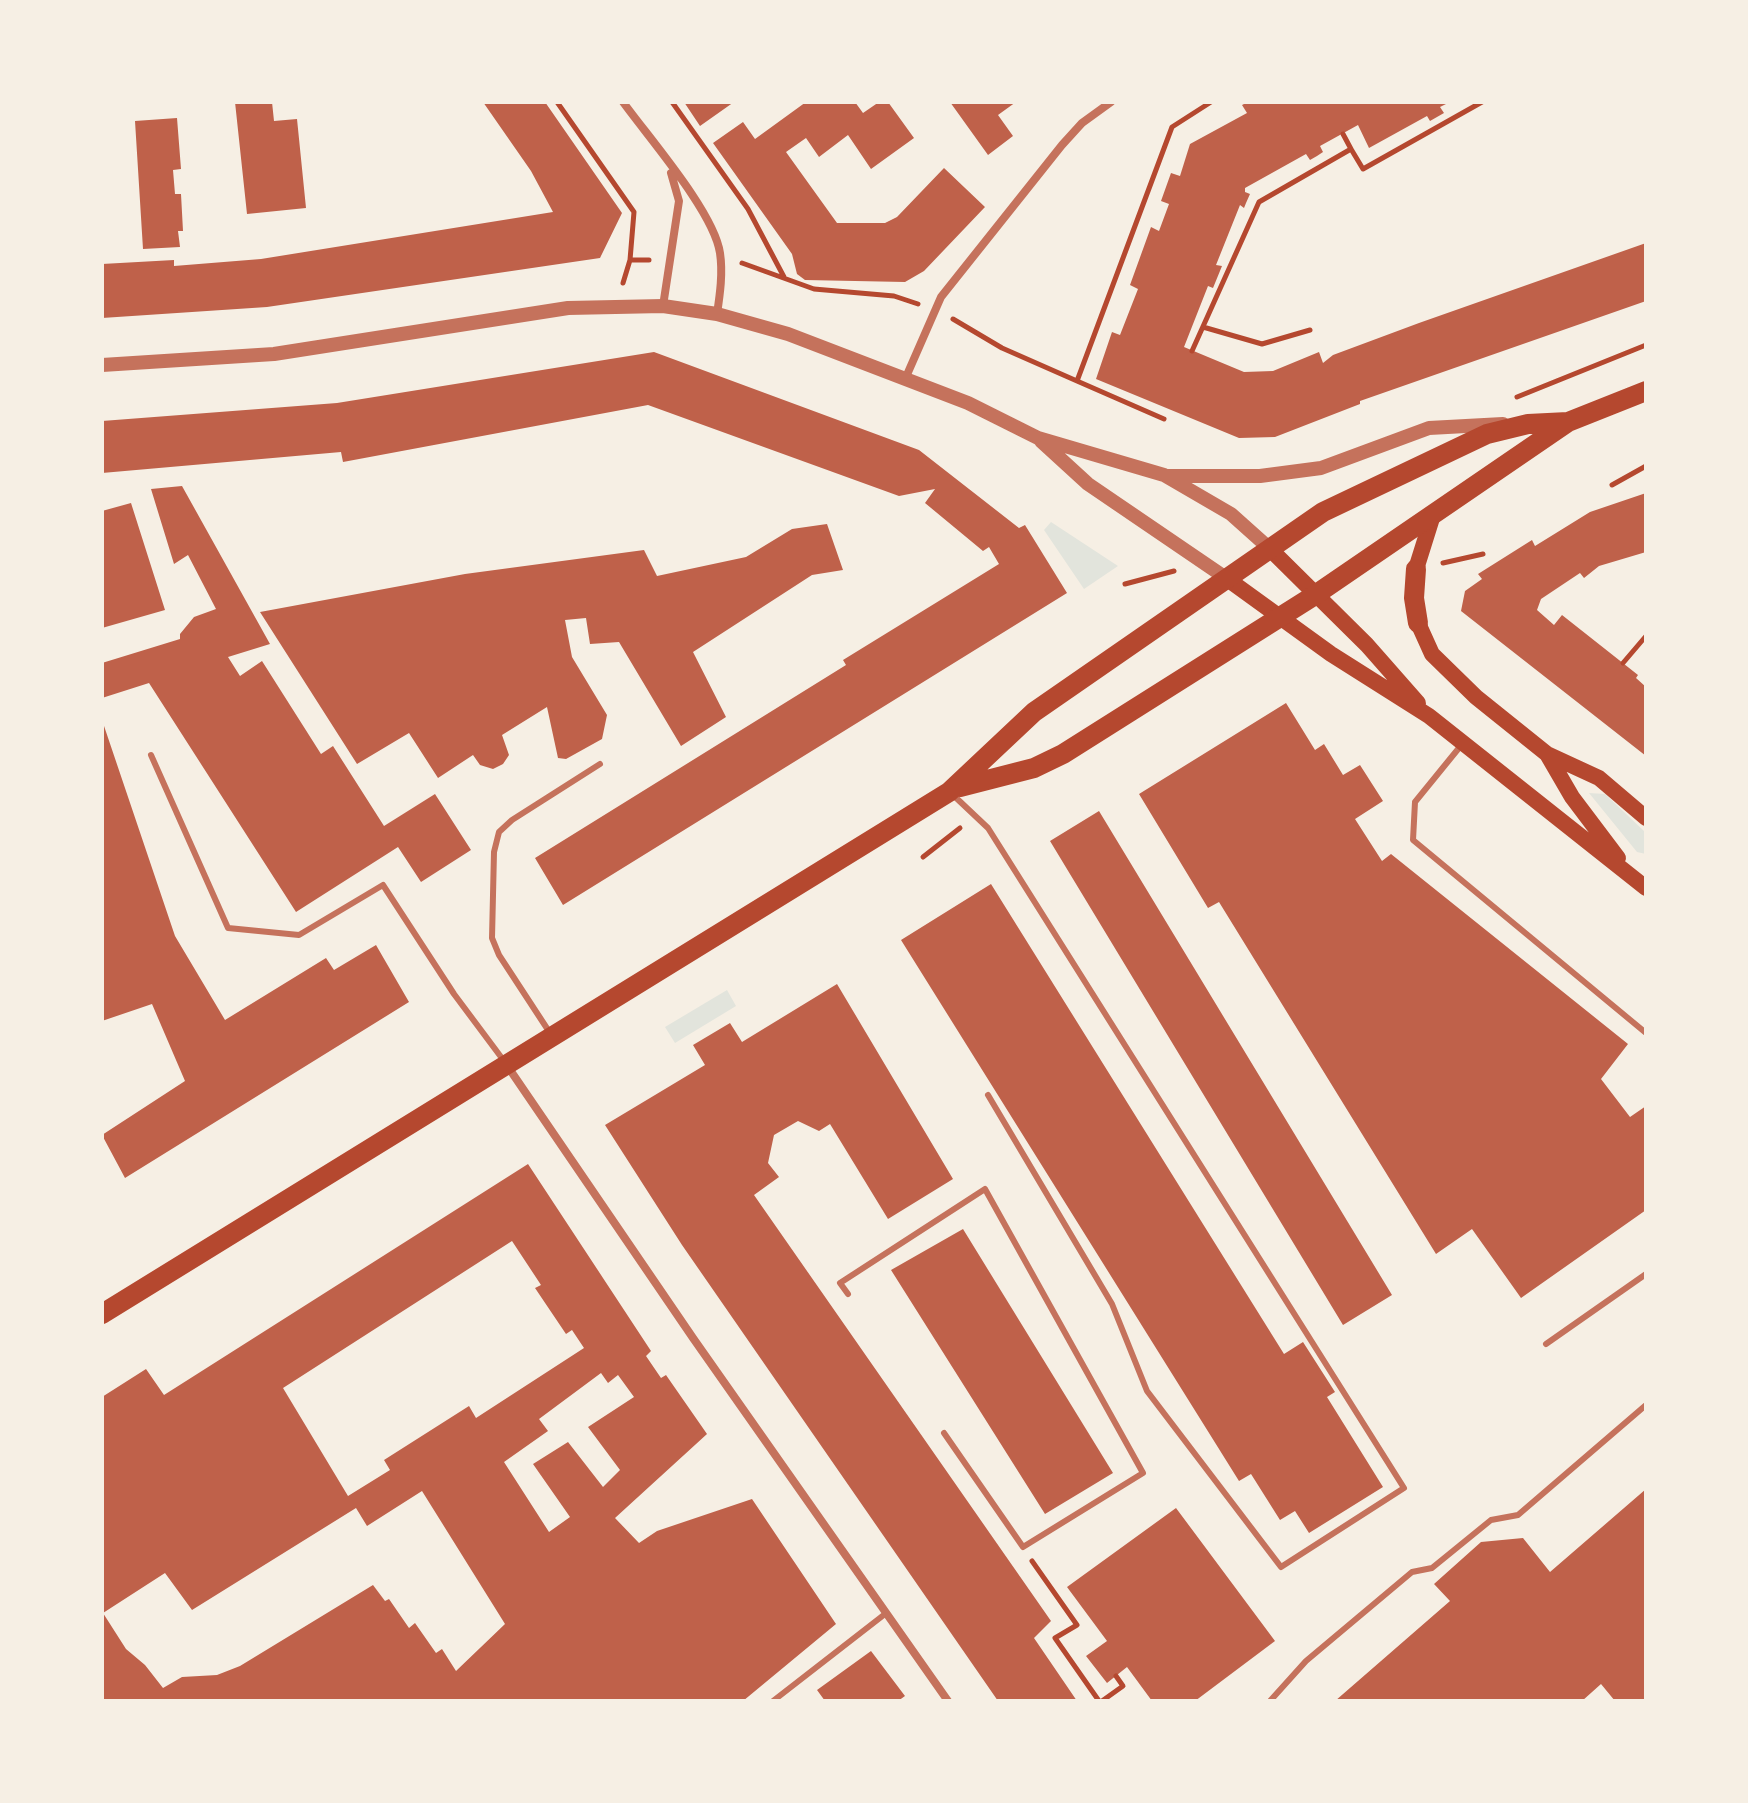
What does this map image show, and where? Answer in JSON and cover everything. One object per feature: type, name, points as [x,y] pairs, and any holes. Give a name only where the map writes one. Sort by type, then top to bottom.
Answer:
[{"type":"main road","points":[[949,792],[1034,768],[1063,754],[1315,595],[1432,518],[1568,422],[1646,391]]},
{"type":"main road","points":[[102,1314],[949,792],[1034,712],[1269,548],[1356,495],[1487,434],[1528,424],[1568,422]]},
{"type":"main road","points":[[1432,518],[1416,569],[1414,598],[1418,623],[1432,654],[1450,674],[1547,754],[1599,778],[1646,818]]},
{"type":"main road","points":[[1269,548],[1367,645],[1429,716]]},
{"type":"main road","points":[[1226,578],[1279,618],[1429,716],[1639,875]]},
{"type":"main road","points":[[1547,754],[1572,797],[1639,875],[1646,888]]},
{"type":"street","points":[[623,102],[695,198],[720,250],[722,276],[717,314]]},
{"type":"street","points":[[906,377],[941,297],[1062,145],[1082,123],[1111,102]]},
{"type":"street","points":[[663,306],[679,201],[666,162]]},
{"type":"street","points":[[102,365],[274,354],[568,308],[663,306],[717,314],[788,334],[906,377],[968,403],[1038,438],[1164,475],[1231,514],[1269,548]]},
{"type":"street","points":[[1164,475],[1260,476],[1321,468],[1429,428],[1528,424]]},
{"type":"street","points":[[1038,438],[1088,484],[1226,578]]},
{"type":"street","points":[[506,1064],[948,1701]]},
{"type":"lane","points":[[1463,743],[1415,802],[1413,840],[1646,1033]]},
{"type":"lane","points":[[151,755],[228,928],[299,935],[383,885],[454,994],[506,1064]]},
{"type":"lane","points":[[552,1036],[499,955],[492,938],[494,852],[499,832],[512,820],[600,764]]},
{"type":"lane","points":[[949,792],[988,828],[1404,1488],[1281,1567],[1147,1391],[1112,1304],[988,1095]]},
{"type":"lane","points":[[848,1294],[840,1283],[985,1189],[1143,1473],[1023,1547],[944,1433]]},
{"type":"lane","points":[[1546,1344],[1646,1274]]},
{"type":"lane","points":[[1270,1701],[1306,1661],[1412,1572],[1432,1568],[1491,1520],[1518,1515],[1646,1405]]},
{"type":"lane","points":[[773,1701],[885,1614]]},
{"type":"path","points":[[557,102],[634,212],[630,260],[615,307]]},
{"type":"path","points":[[672,102],[748,209],[784,278]]},
{"type":"path","points":[[1077,381],[1172,127],[1211,102]]},
{"type":"path","points":[[1343,134],[1363,169],[1482,102]]},
{"type":"path","points":[[1192,351],[1259,202],[1351,149]]},
{"type":"path","points":[[630,260],[650,260]]},
{"type":"path","points":[[744,264],[814,289],[894,296],[917,303]]},
{"type":"path","points":[[950,317],[1002,348],[1164,419]]},
{"type":"path","points":[[1203,327],[1262,344],[1310,330]]},
{"type":"path","points":[[1612,485],[1646,466]]},
{"type":"path","points":[[1439,564],[1483,554]]},
{"type":"path","points":[[1623,663],[1646,636]]},
{"type":"path","points":[[1023,1547],[1077,1625],[1055,1638],[1101,1701],[1123,1686],[1116,1676]]},
{"type":"shaded area","points":[[1051,522],[1118,566],[1084,589],[1044,530]]},
{"type":"shaded area","points":[[1589,793],[1605,794],[1644,831],[1646,854],[1637,852]]},
{"type":"shaded area","points":[[727,990],[736,1006],[675,1043],[665,1027]]},
{"type":"building","points":[[235,102],[272,102],[274,121],[297,119],[306,208],[247,214]]},
{"type":"building","points":[[483,102],[545,102],[622,213],[600,258],[267,307],[102,318],[102,264],[174,260],[174,266],[261,259],[553,212],[531,171]]},
{"type":"building","points":[[684,102],[734,102],[700,126]]},
{"type":"building","points":[[806,102],[855,102],[863,113],[879,102],[888,102],[914,138],[871,169],[848,135],[819,157],[806,138],[786,152],[837,223],[885,223],[897,217],[944,168],[985,207],[924,271],[905,282],[805,280],[797,274],[792,254],[713,143],[743,122],[755,139]]},
{"type":"building","points":[[950,102],[1016,102],[998,115],[1013,136],[988,155]]},
{"type":"building","points":[[1248,102],[1450,102],[1440,107],[1444,113],[1430,121],[1427,116],[1369,148],[1358,125],[1320,146],[1323,152],[1310,160],[1306,154],[1245,188],[1245,192],[1250,194],[1244,208],[1240,205],[1216,265],[1222,266],[1213,288],[1208,286],[1184,347],[1244,372],[1273,371],[1319,352],[1323,363],[1333,355],[1419,323],[1646,243],[1646,301],[1360,401],[1360,404],[1275,437],[1239,438],[1096,379],[1112,332],[1120,335],[1138,289],[1130,285],[1151,227],[1159,231],[1169,204],[1161,201],[1171,173],[1180,176],[1190,144],[1247,113],[1242,105]]},
{"type":"building","points":[[177,118],[181,169],[173,170],[175,194],[181,194],[183,231],[178,231],[180,247],[143,249],[135,121]]},
{"type":"building","points":[[654,352],[919,450],[1019,528],[1025,525],[1067,593],[563,905],[535,858],[846,665],[843,660],[999,564],[989,547],[983,551],[925,503],[935,489],[899,496],[648,405],[343,462],[341,452],[102,473],[102,421],[337,403]]},
{"type":"building","points":[[182,486],[270,644],[228,657],[240,676],[262,661],[321,754],[333,746],[384,826],[435,794],[471,850],[421,882],[398,847],[296,912],[149,683],[102,698],[102,663],[180,639],[180,634],[194,617],[216,609],[188,555],[174,564],[151,489]]},
{"type":"building","points":[[1646,493],[1646,552],[1599,566],[1584,578],[1580,573],[1541,599],[1537,610],[1554,625],[1562,615],[1638,675],[1636,678],[1646,687],[1646,756],[1461,611],[1465,591],[1482,579],[1478,574],[1532,540],[1535,546],[1590,512]]},
{"type":"building","points":[[131,503],[165,610],[102,628],[102,511]]},
{"type":"building","points":[[827,524],[843,570],[812,575],[693,652],[726,717],[681,746],[619,642],[590,644],[586,618],[565,620],[572,657],[607,715],[602,739],[566,759],[558,758],[547,707],[502,735],[509,755],[503,764],[493,769],[480,765],[473,755],[438,778],[409,733],[357,764],[260,612],[465,574],[644,550],[657,576],[746,557],[792,529]]},
{"type":"building","points":[[1286,703],[1315,750],[1324,744],[1343,775],[1360,765],[1383,801],[1355,819],[1382,861],[1391,854],[1628,1044],[1601,1079],[1630,1117],[1646,1106],[1646,1210],[1521,1298],[1472,1229],[1436,1254],[1219,902],[1208,908],[1139,794]]},
{"type":"building","points":[[102,720],[175,936],[225,1020],[326,958],[334,970],[376,945],[409,1002],[125,1178],[102,1135],[185,1081],[152,1004],[102,1021]]},
{"type":"building","points":[[1099,811],[1392,1295],[1343,1325],[1050,841]]},
{"type":"building","points":[[991,884],[1284,1354],[1303,1342],[1335,1392],[1327,1397],[1383,1487],[1309,1533],[1295,1511],[1280,1520],[1251,1474],[1239,1481],[901,940]]},
{"type":"building","points":[[837,984],[953,1179],[888,1219],[830,1124],[819,1131],[798,1121],[774,1135],[768,1163],[779,1177],[754,1195],[1051,1621],[1034,1638],[1077,1701],[998,1701],[682,1245],[605,1125],[705,1065],[693,1045],[730,1023],[742,1042]]},
{"type":"building","points":[[528,1164],[651,1351],[646,1356],[661,1378],[666,1375],[707,1434],[615,1518],[639,1543],[657,1531],[752,1499],[836,1624],[743,1701],[102,1701],[102,1397],[146,1369],[164,1395]],"holes":[[[512,1241],[541,1285],[535,1288],[566,1334],[572,1330],[584,1348],[476,1418],[469,1406],[384,1460],[390,1470],[348,1496],[283,1388]],[[601,1373],[608,1383],[618,1375],[634,1397],[588,1427],[620,1470],[603,1487],[568,1442],[533,1464],[570,1517],[549,1532],[504,1462],[548,1431],[539,1419]],[[422,1491],[505,1624],[456,1671],[442,1649],[436,1653],[415,1623],[409,1628],[389,1599],[385,1601],[373,1585],[240,1666],[217,1675],[182,1677],[163,1688],[145,1665],[126,1649],[103,1613],[165,1573],[192,1610],[356,1508],[367,1526]]]},
{"type":"building","points":[[963,1229],[1113,1473],[1045,1514],[891,1270]]},
{"type":"building","points":[[1646,1489],[1646,1701],[1615,1701],[1601,1684],[1582,1701],[1335,1701],[1450,1601],[1434,1584],[1481,1542],[1523,1538],[1550,1572]]},
{"type":"building","points":[[1176,1508],[1275,1641],[1195,1701],[1152,1701],[1127,1667],[1107,1683],[1086,1656],[1107,1641],[1067,1587]]},
{"type":"building","points":[[871,1651],[905,1696],[898,1701],[825,1701],[817,1690]]}]
